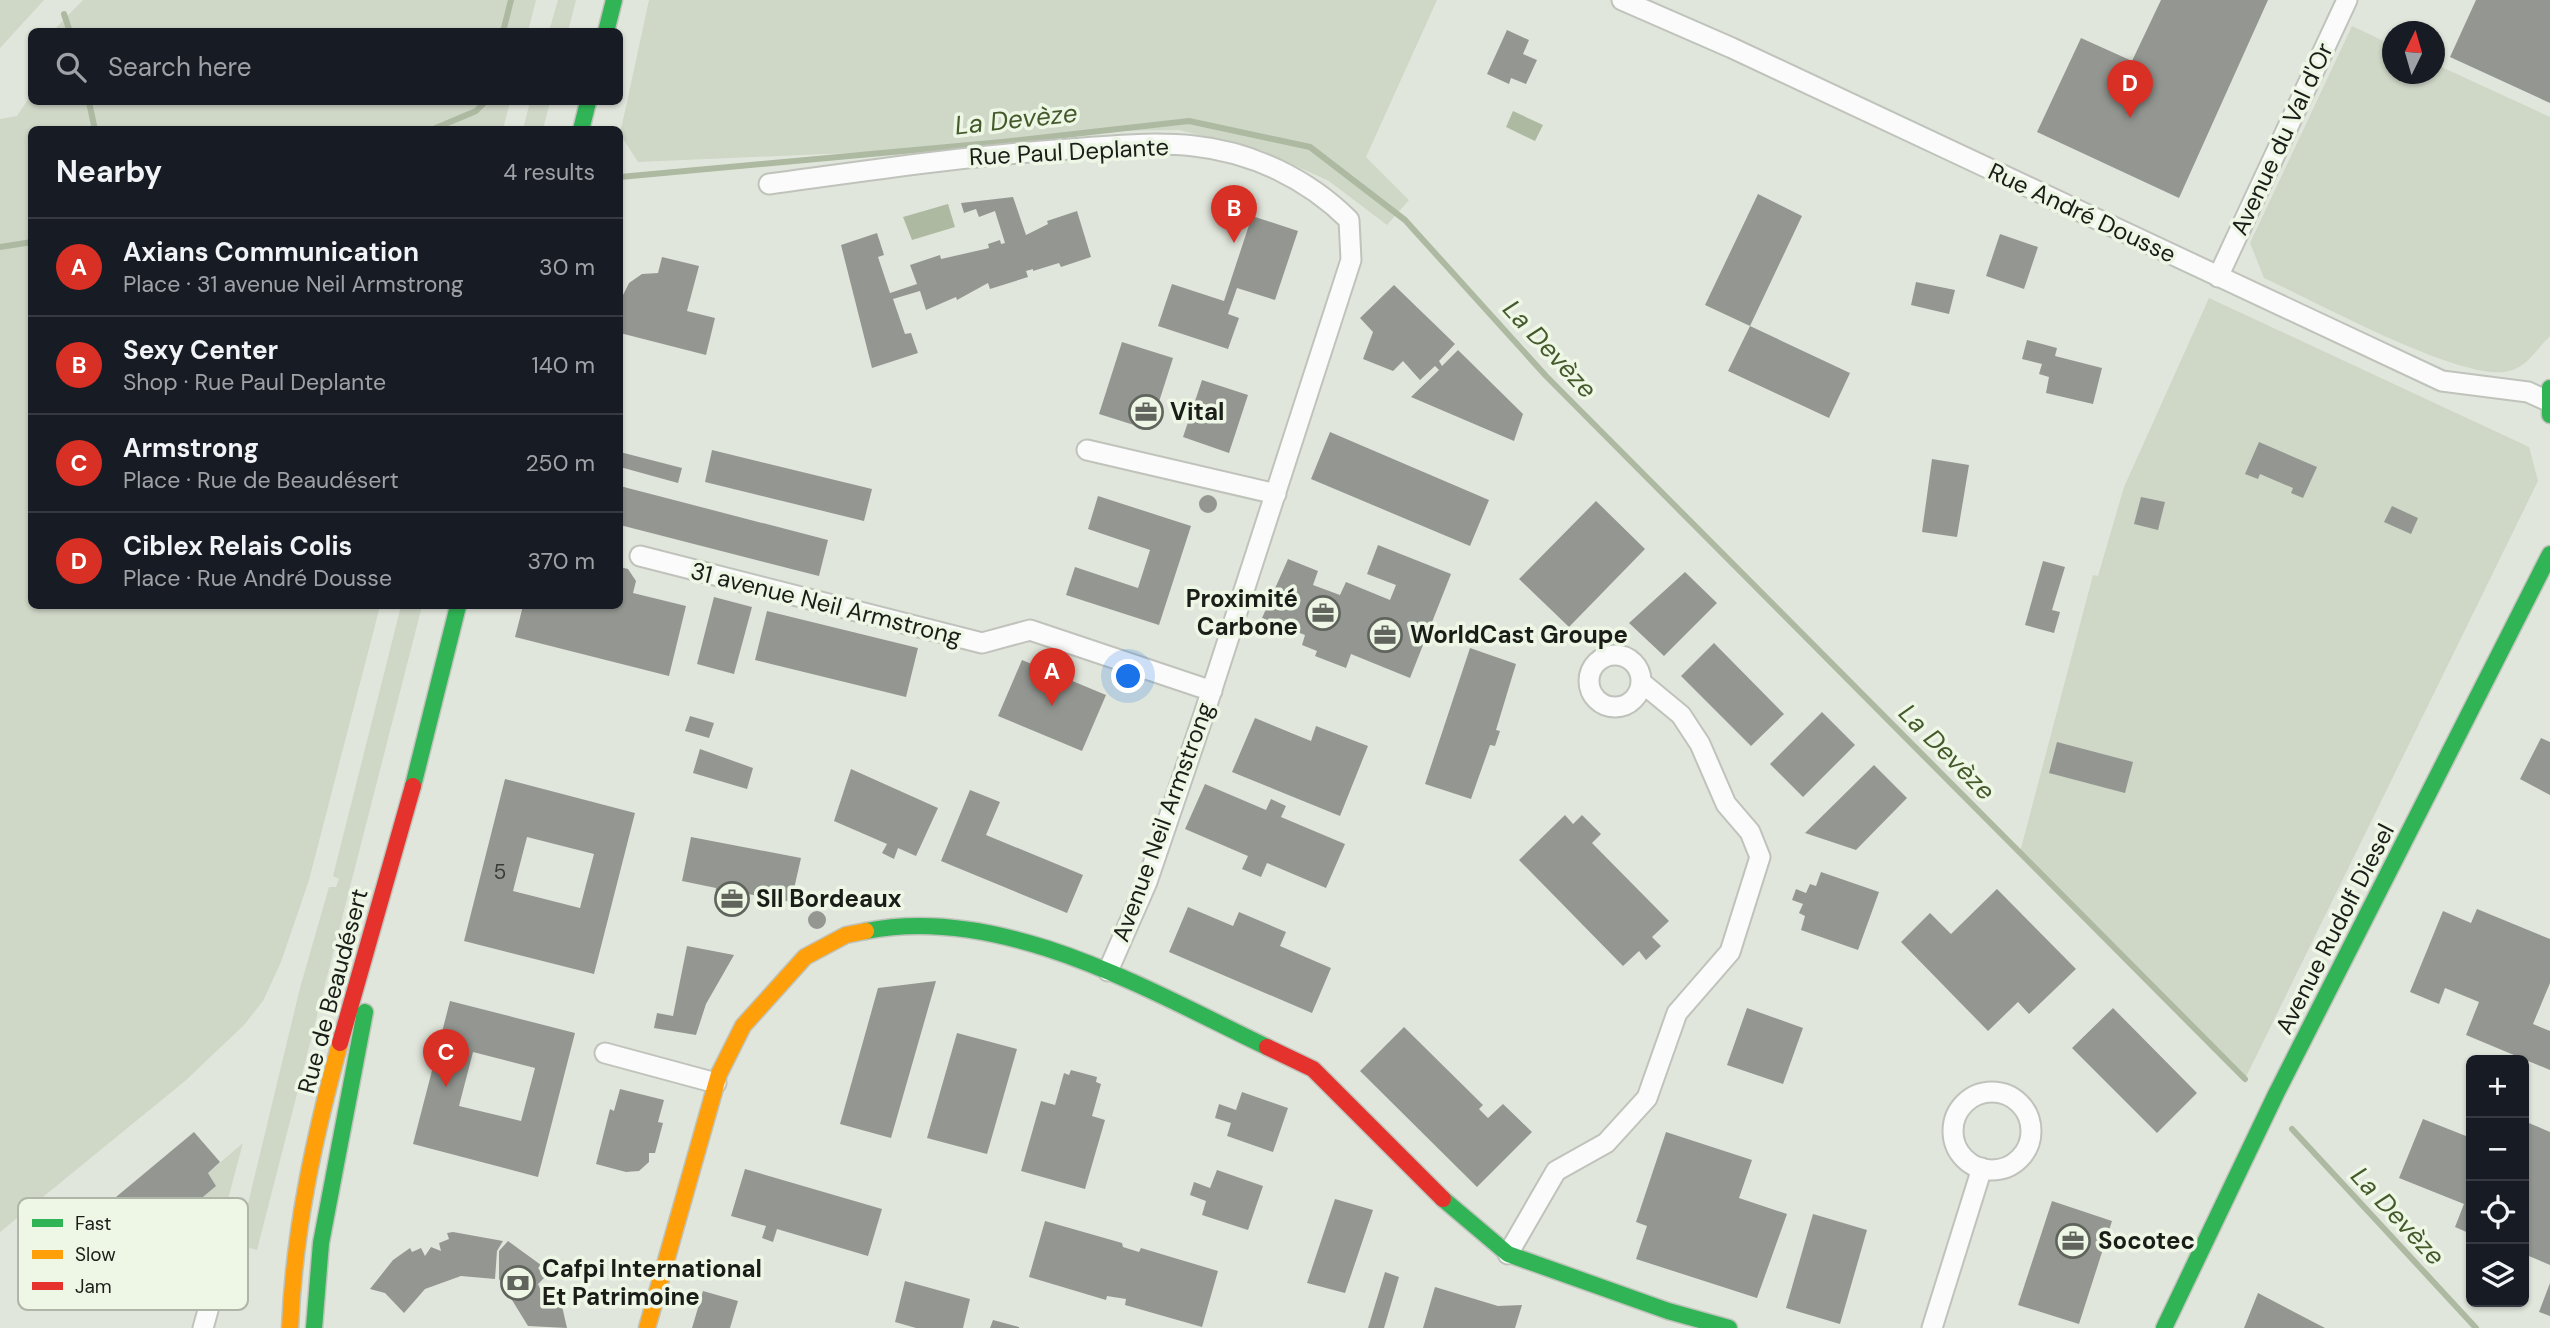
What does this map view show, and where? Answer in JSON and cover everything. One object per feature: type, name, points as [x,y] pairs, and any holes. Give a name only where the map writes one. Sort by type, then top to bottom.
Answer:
[{"type":"street","points":[[607,28],[614,0]]},
{"type":"street","name":"Rue André Dousse","points":[[1622,0],[1742,52],[2441,381],[2528,392],[2549,401]]},
{"type":"street","name":"Avenue du Val d'Or","points":[[2218,277],[2347,0]]},
{"type":"street","points":[[581,126],[587,105]]},
{"type":"street","name":"Rue Paul Deplante","points":[[769,184],[971,156],[1115,145],[1194,146],[1244,157],[1294,176],[1330,201],[1349,220]]},
{"type":"street","name":"Avenue Neil Armstrong","points":[[648,1328],[723,1061],[743,1026],[805,957],[846,935],[896,925],[987,933],[1044,946],[1108,971],[1147,882],[1276,494],[1351,260],[1349,220]]},
{"type":"street","points":[[1087,450],[1276,494]]},
{"type":"street","name":"Avenue Rudolf Diesel","points":[[2164,1328],[2276,1094],[2550,554]]},
{"type":"street","name":"31 avenue Neil Armstrong","points":[[640,556],[982,643],[1030,630],[1212,691]]},
{"type":"street","points":[[390,873],[457,609]]},
{"type":"street","points":[[1508,1254],[1556,1171],[1606,1143],[1647,1098],[1677,1013],[1730,952],[1760,857],[1750,832],[1726,803],[1700,744],[1681,715],[1641,682]]},
{"type":"street","name":"Rue de Beaudésert","points":[[290,1328],[295,1247],[306,1186],[344,1026],[390,873]]},
{"type":"street","name":"Rue de Beaudésert","points":[[314,1328],[327,1201],[390,873]]},
{"type":"street","points":[[1108,971],[1314,1069],[1453,1209],[1508,1254],[1655,1306],[1729,1328]]},
{"type":"street","points":[[605,1053],[716,1083]]},
{"type":"street","points":[[1991,1092],[2003,1093],[2023,1106],[2029,1117],[2030,1141],[2017,1161],[2006,1167],[1982,1168],[1962,1155],[1956,1144],[1955,1120],[1968,1100],[1991,1092]]},
{"type":"street","points":[[1933,1328],[1982,1168]]},
{"type":"street","points":[[203,1328],[208,1310]]},
{"type":"shaded area","points":[[0,0],[44,0],[0,48]]},
{"type":"shaded area","points":[[83,0],[536,0],[529,28],[56,28]]},
{"type":"shaded area","points":[[558,0],[576,0],[569,28],[550,28]]},
{"type":"shaded area","points":[[649,0],[1437,0],[1366,157],[1409,200],[1387,225],[1329,181],[1261,150],[1179,130],[1100,131],[871,152],[638,162],[623,139],[622,126]]},
{"type":"shaded area","points":[[2352,26],[2382,40],[2382,84],[2445,84],[2445,69],[2550,117],[2550,336],[2530,358],[2512,370],[2481,370],[2419,351],[2264,278],[2250,243]]},
{"type":"shaded area","points":[[28,100],[28,105],[509,105],[504,126],[28,126],[28,609],[379,609],[309,880],[281,962],[263,1001],[244,1025],[185,1081],[42,1198],[18,1198],[18,1217],[0,1232],[0,119],[17,116]]},
{"type":"shaded area","points":[[529,105],[549,105],[544,126],[524,126]]},
{"type":"shaded area","points":[[1513,111],[1543,125],[1535,141],[1506,127]]},
{"type":"shaded area","points":[[948,204],[955,227],[912,240],[903,217]]},
{"type":"shaded area","points":[[2209,298],[2529,447],[2538,481],[2245,1079],[2020,852],[2093,575],[2098,576],[2124,487]]},
{"type":"shaded area","points":[[400,609],[421,609],[257,1250],[248,1248],[248,1204],[300,988],[329,887],[336,887],[339,879],[333,876]]},
{"type":"shaded area","points":[[243,1143],[228,1198],[202,1198],[216,1186],[208,1173]]},
{"type":"building","points":[[2161,0],[2268,0],[2179,198],[2037,132],[2081,38],[2132,61]]},
{"type":"building","points":[[2476,0],[2550,0],[2550,103],[2450,57]]},
{"type":"building","points":[[1507,30],[1529,40],[1523,54],[1537,60],[1526,84],[1511,78],[1509,84],[1487,74]]},
{"type":"building","points":[[1758,194],[1802,216],[1750,326],[1705,305]]},
{"type":"building","points":[[1013,197],[1026,235],[1048,224],[1047,221],[1077,211],[1091,257],[1061,267],[1059,263],[1026,271],[1028,277],[990,289],[988,283],[957,300],[956,297],[926,310],[920,291],[893,299],[905,334],[911,333],[918,353],[872,368],[841,245],[877,233],[884,255],[878,257],[890,293],[917,284],[910,265],[940,255],[941,259],[989,248],[988,244],[1000,240],[1001,244],[1005,243],[995,211],[979,217],[976,209],[964,213],[961,203]]},
{"type":"building","points":[[1252,216],[1298,231],[1275,300],[1237,288],[1228,314],[1239,318],[1228,349],[1158,326],[1172,284],[1224,301]]},
{"type":"building","points":[[2000,234],[2038,247],[2024,289],[1986,276]]},
{"type":"building","points":[[662,257],[699,266],[687,311],[715,318],[706,355],[623,334],[623,295],[629,283],[642,274],[658,273]]},
{"type":"building","points":[[1916,282],[1955,290],[1949,314],[1911,305]]},
{"type":"building","points":[[1394,285],[1455,344],[1439,361],[1442,366],[1458,350],[1523,414],[1514,441],[1411,397],[1439,370],[1435,366],[1420,380],[1403,361],[1393,371],[1363,359],[1373,332],[1360,318]]},
{"type":"building","points":[[1750,326],[1850,373],[1829,418],[1728,371]]},
{"type":"building","points":[[2027,340],[2057,348],[2055,356],[2102,368],[2093,404],[2046,393],[2049,377],[2039,374],[2042,364],[2022,359]]},
{"type":"building","points":[[1122,342],[1173,358],[1150,430],[1099,414]]},
{"type":"building","points":[[1202,380],[1248,395],[1229,453],[1183,437]]},
{"type":"building","points":[[1330,432],[1489,500],[1470,546],[1311,479]]},
{"type":"building","points":[[2259,442],[2317,467],[2303,498],[2291,493],[2293,488],[2260,474],[2258,479],[2245,474]]},
{"type":"building","points":[[712,450],[872,489],[864,521],[705,482]]},
{"type":"building","points":[[623,453],[682,468],[678,483],[623,468]]},
{"type":"building","points":[[1932,459],[1969,465],[1957,537],[1922,532]]},
{"type":"building","points":[[623,487],[828,540],[819,576],[623,526]]},
{"type":"building","points":[[1204,495],[1212,495],[1217,504],[1215,511],[1204,513],[1199,508],[1199,500]]},
{"type":"building","points":[[1098,496],[1191,526],[1159,625],[1066,595],[1075,567],[1138,588],[1150,550],[1088,529]]},
{"type":"building","points":[[2141,497],[2165,502],[2158,530],[2134,524]]},
{"type":"building","points":[[1596,501],[1645,549],[1569,627],[1519,579]]},
{"type":"building","points":[[2392,506],[2418,518],[2411,534],[2384,522]]},
{"type":"building","points":[[1378,545],[1451,574],[1410,678],[1351,654],[1346,668],[1315,656],[1317,651],[1302,645],[1305,635],[1262,618],[1288,559],[1318,571],[1313,585],[1340,595],[1346,582],[1390,600],[1396,585],[1367,574]]},
{"type":"building","points":[[2043,561],[2065,567],[2052,610],[2060,612],[2054,633],[2025,625]]},
{"type":"building","points":[[623,568],[628,569],[636,581],[633,593],[686,606],[669,676],[515,637],[522,609],[623,609]]},
{"type":"building","points":[[1685,572],[1717,603],[1664,656],[1629,623]]},
{"type":"building","points":[[714,597],[752,607],[734,674],[697,664]]},
{"type":"building","points":[[767,611],[918,648],[906,697],[755,660]]},
{"type":"building","points":[[1714,643],[1784,714],[1751,746],[1681,676]]},
{"type":"building","points":[[1470,648],[1516,664],[1496,730],[1500,731],[1495,746],[1490,745],[1471,799],[1425,784]]},
{"type":"building","points":[[1022,660],[1106,695],[1082,751],[998,716]]},
{"type":"building","points":[[1822,712],[1855,745],[1803,797],[1770,764]]},
{"type":"building","points":[[690,716],[714,723],[709,738],[685,731]]},
{"type":"building","points":[[1255,718],[1311,741],[1316,726],[1368,746],[1340,816],[1232,772]]},
{"type":"building","points":[[2541,738],[2550,742],[2550,795],[2520,779]]},
{"type":"building","points":[[2057,742],[2133,762],[2125,793],[2049,773]]},
{"type":"building","points":[[700,749],[753,768],[747,789],[693,773]]},
{"type":"building","points":[[1874,765],[1907,798],[1856,850],[1805,833]]},
{"type":"building","points":[[851,769],[938,808],[916,856],[898,848],[894,859],[882,853],[887,844],[834,821]]},
{"type":"building","points":[[505,779],[635,813],[594,974],[464,941]],"holes":[[[527,837],[594,854],[580,908],[513,891]]]},
{"type":"building","points":[[1205,784],[1266,810],[1271,799],[1286,806],[1281,817],[1345,844],[1326,888],[1267,863],[1261,877],[1242,869],[1248,856],[1185,829]]},
{"type":"building","points":[[970,790],[1000,802],[986,835],[1083,875],[1067,913],[941,861]]},
{"type":"building","points":[[1565,815],[1573,824],[1582,815],[1601,834],[1592,843],[1669,921],[1652,937],[1661,946],[1646,960],[1639,951],[1623,966],[1519,860]]},
{"type":"building","points":[[691,837],[801,858],[791,902],[727,890],[725,899],[715,897],[716,888],[682,881]]},
{"type":"building","points":[[1821,872],[1879,892],[1858,950],[1801,930],[1805,916],[1799,913],[1803,904],[1792,900],[1796,889],[1806,893],[1810,884],[1816,886]]},
{"type":"building","points":[[1997,889],[2076,969],[2029,1014],[2018,1002],[1988,1031],[1901,942],[1930,913],[1951,934]]},
{"type":"building","points":[[1188,907],[1233,926],[1239,912],[1286,932],[1280,946],[1331,968],[1312,1013],[1169,952]]},
{"type":"building","points":[[2477,909],[2550,939],[2550,983],[2533,1024],[2550,1031],[2550,1070],[2529,1061],[2529,1055],[2514,1055],[2466,1035],[2479,1002],[2445,988],[2439,1004],[2410,992],[2443,911],[2471,923]]},
{"type":"building","points":[[813,911],[821,911],[826,920],[824,927],[813,929],[808,924],[808,916]]},
{"type":"building","points":[[687,946],[734,955],[706,1004],[696,1035],[654,1028],[657,1013],[673,1016]]},
{"type":"building","points":[[936,981],[891,1138],[840,1124],[878,988]]},
{"type":"building","points":[[450,1001],[575,1033],[538,1177],[413,1144]],"holes":[[[473,1052],[535,1068],[521,1121],[459,1106]]]},
{"type":"building","points":[[1747,1008],[1803,1028],[1783,1084],[1727,1065]]},
{"type":"building","points":[[2113,1008],[2197,1093],[2157,1133],[2072,1048]]},
{"type":"building","points":[[1404,1027],[1483,1105],[1479,1109],[1488,1118],[1503,1104],[1532,1132],[1477,1187],[1360,1071]]},
{"type":"building","points":[[957,1033],[1017,1049],[987,1154],[927,1138]]},
{"type":"building","points":[[1071,1070],[1097,1077],[1096,1082],[1101,1084],[1092,1116],[1105,1120],[1085,1189],[1021,1171],[1041,1101],[1055,1105],[1064,1073],[1069,1075]]},
{"type":"building","points":[[620,1089],[664,1100],[658,1122],[663,1123],[655,1153],[649,1153],[649,1162],[639,1171],[626,1172],[596,1164],[610,1109],[614,1111]]},
{"type":"building","points":[[1242,1092],[1288,1108],[1273,1152],[1227,1136],[1231,1123],[1215,1118],[1219,1104],[1236,1110]]},
{"type":"building","points":[[2423,1119],[2466,1136],[2466,1232],[2455,1227],[2464,1204],[2399,1178]]},
{"type":"building","points":[[2529,1123],[2550,1132],[2550,1265],[2529,1256]]},
{"type":"building","points":[[194,1132],[220,1162],[208,1173],[216,1186],[202,1198],[115,1198]]},
{"type":"building","points":[[1666,1132],[1752,1160],[1739,1198],[1787,1214],[1757,1298],[1636,1259],[1647,1226],[1636,1222]]},
{"type":"building","points":[[745,1169],[882,1209],[868,1256],[777,1229],[773,1242],[762,1238],[766,1226],[731,1216]]},
{"type":"building","points":[[1217,1170],[1263,1186],[1248,1230],[1202,1215],[1206,1201],[1190,1195],[1194,1182],[1210,1188]]},
{"type":"building","points":[[1335,1199],[1373,1210],[1345,1293],[1307,1283]]},
{"type":"building","points":[[2052,1201],[2112,1221],[2079,1324],[2018,1305]]},
{"type":"building","points":[[1813,1214],[1867,1230],[1840,1324],[1786,1308]]},
{"type":"building","points":[[1045,1221],[1122,1243],[1123,1247],[1139,1252],[1141,1248],[1218,1271],[1202,1327],[1125,1305],[1126,1299],[1107,1296],[1106,1300],[1029,1277]]},
{"type":"building","points":[[447,1233],[503,1241],[497,1251],[495,1279],[461,1276],[425,1289],[404,1313],[385,1293],[370,1289],[393,1260],[410,1248],[412,1252],[421,1248],[425,1256],[431,1247],[441,1251],[439,1243],[449,1239]]},
{"type":"building","points":[[508,1241],[541,1265],[538,1268],[545,1277],[538,1284],[541,1291],[549,1286],[554,1293],[559,1293],[567,1328],[528,1326],[499,1279],[499,1251]]},
{"type":"building","points":[[1385,1272],[1399,1277],[1384,1328],[1368,1328]]},
{"type":"building","points":[[905,1281],[970,1299],[963,1328],[916,1328],[895,1322]]},
{"type":"building","points":[[2550,1283],[2550,1316],[2539,1312]]},
{"type":"building","points":[[1435,1287],[1498,1306],[1522,1305],[1515,1328],[1423,1328]]},
{"type":"building","points":[[703,1291],[738,1301],[730,1328],[692,1328]]},
{"type":"building","points":[[2258,1293],[2325,1328],[2244,1328]]},
{"type":"building","points":[[993,1320],[1019,1327],[1019,1328],[990,1328]]},
{"type":"waterway","points":[[504,28],[511,0]]},
{"type":"waterway","points":[[64,14],[69,28]]},
{"type":"waterway","points":[[90,105],[94,126]]},
{"type":"waterway","points":[[440,126],[476,111],[482,105]]},
{"type":"waterway","name":"La Devèze","points":[[623,177],[1002,142],[1189,121],[1310,147],[1405,220],[1546,376],[2245,1079]]},
{"type":"waterway","name":"La Devèze","points":[[0,247],[28,243]]},
{"type":"waterway","name":"La Devèze","points":[[2292,1129],[2476,1328]]},
{"type":"traffic: fast","points":[[607,28],[614,0]]},
{"type":"traffic: fast","points":[[582,126],[587,105]]},
{"type":"traffic: fast","points":[[2550,388],[2550,415]]},
{"type":"traffic: fast","points":[[2164,1328],[2276,1094],[2550,554]]},
{"type":"traffic: fast","points":[[413,786],[457,609]]},
{"type":"traffic: fast","points":[[866,931],[917,926],[969,930],[1021,941],[1124,978],[1267,1047]]},
{"type":"traffic: fast","points":[[314,1328],[321,1243],[365,1012]]},
{"type":"traffic: fast","points":[[1443,1199],[1508,1254],[1668,1311],[1729,1328]]},
{"type":"traffic: slow","points":[[647,1328],[719,1074],[743,1026],[805,957],[846,935],[866,931]]},
{"type":"traffic: slow","points":[[290,1328],[296,1255],[307,1184],[340,1043]]},
{"type":"traffic: jam","points":[[340,1043],[413,786]]},
{"type":"traffic: jam","points":[[1267,1047],[1313,1069],[1443,1199]]},
{"type":"place","name":"Ciblex Relais Colis","points":[[2130,118]]},
{"type":"place","name":"Sexy Center","points":[[1234,243]]},
{"type":"place","name":"Vital","points":[[1146,412]]},
{"type":"place","name":"Proximité Carbone","points":[[1323,613]]},
{"type":"place","name":"WorldCast Groupe","points":[[1385,635]]},
{"type":"place","name":"Axians Communication","points":[[1052,706]]},
{"type":"place","name":"SII Bordeaux","points":[[732,899]]},
{"type":"place","name":"Armstrong","points":[[446,1087]]},
{"type":"place","name":"Socotec","points":[[2073,1241]]},
{"type":"place","name":"Cafpi International Et Patrimoine","points":[[518,1283]]}]
